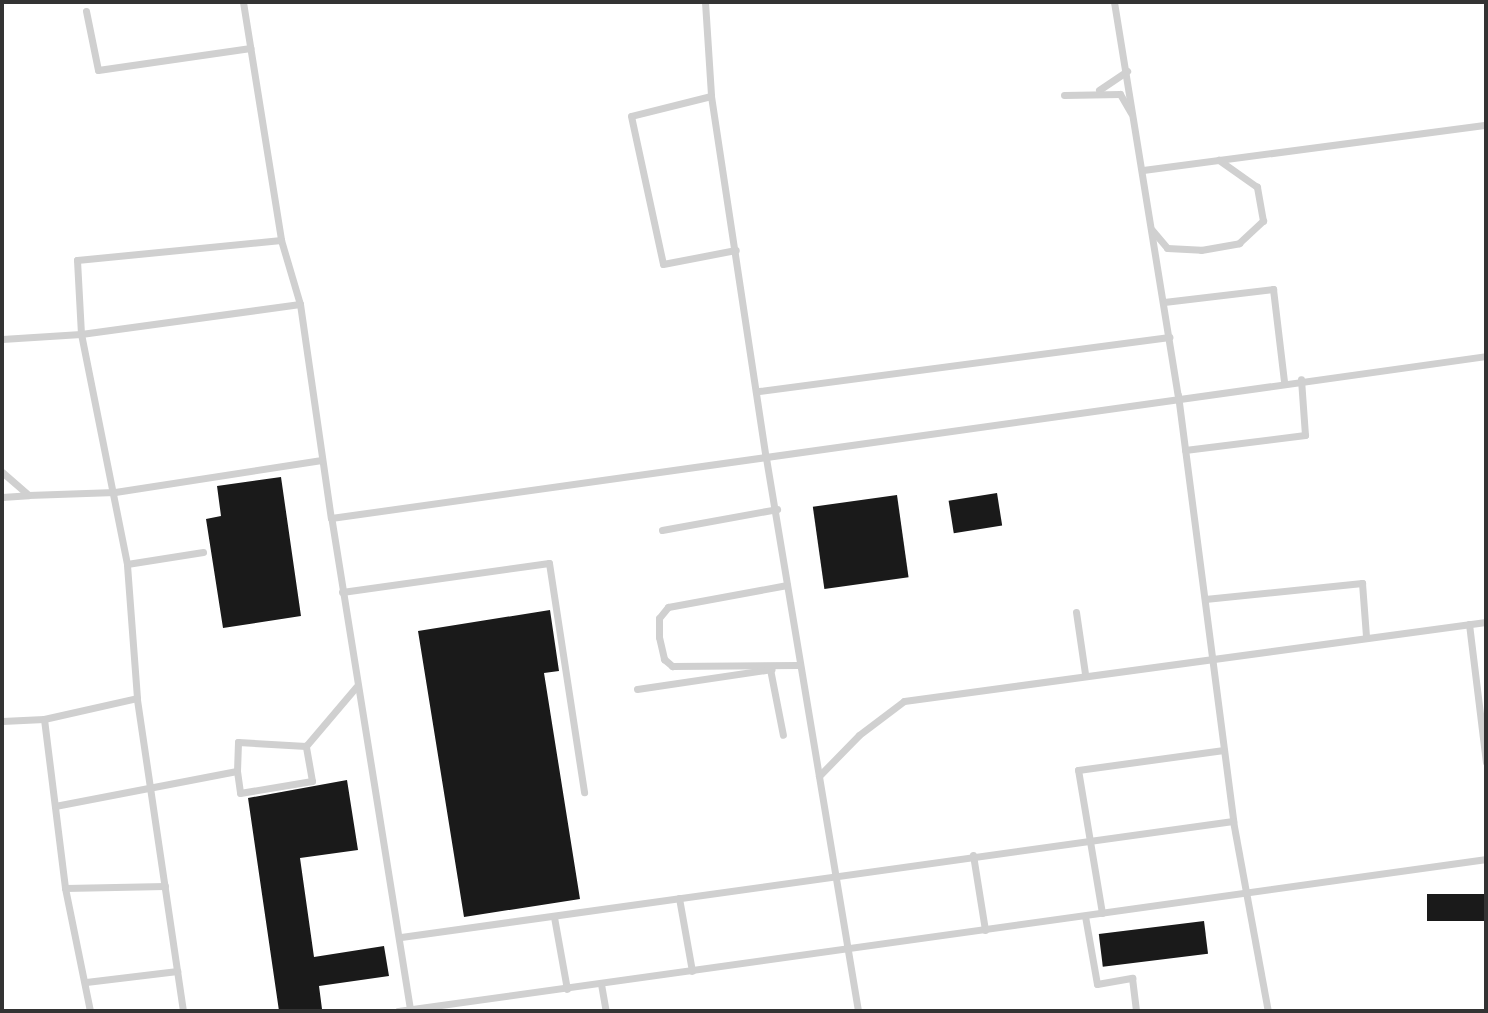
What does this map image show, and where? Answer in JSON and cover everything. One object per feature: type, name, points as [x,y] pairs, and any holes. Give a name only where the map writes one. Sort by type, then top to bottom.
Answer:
[{"type":"lane","points":[[243,2],[281,240],[300,304],[356,687],[401,937],[410,1009]]},
{"type":"lane","points":[[705,2],[711,96],[759,391],[766,458],[777,509],[798,665],[850,949],[858,1011]]},
{"type":"lane","points":[[1114,2],[1178,395],[1233,821],[1250,893],[1268,1011]]},
{"type":"lane","points":[[86,11],[98,70],[250,48]]},
{"type":"lane","points":[[1096,91],[1116,83],[1127,71]]},
{"type":"lane","points":[[1064,95],[1096,91],[1120,94],[1134,118]]},
{"type":"lane","points":[[711,96],[631,116],[663,264],[736,250]]},
{"type":"lane","points":[[1143,170],[1486,125]]},
{"type":"lane","points":[[1152,230],[1167,248],[1201,250],[1239,243],[1263,221],[1257,187],[1219,160]]},
{"type":"lane","points":[[183,1011],[137,698],[127,564],[81,334],[77,260],[281,240]]},
{"type":"lane","points":[[1164,302],[1273,289],[1284,381]]},
{"type":"lane","points":[[2,339],[81,334],[300,304]]},
{"type":"lane","points":[[759,391],[1169,337]]},
{"type":"lane","points":[[331,518],[766,458],[1178,395],[1486,356]]},
{"type":"lane","points":[[1185,450],[1305,435],[1301,379]]},
{"type":"lane","points":[[2,497],[115,492],[322,460]]},
{"type":"lane","points":[[2,472],[28,495]]},
{"type":"lane","points":[[662,530],[777,509]]},
{"type":"lane","points":[[127,564],[203,552]]},
{"type":"lane","points":[[342,592],[549,563],[584,792]]},
{"type":"lane","points":[[1205,599],[1362,583],[1366,636]]},
{"type":"lane","points":[[787,585],[668,607],[659,618],[659,637],[664,659],[672,666],[798,665]]},
{"type":"lane","points":[[1076,612],[1085,674]]},
{"type":"lane","points":[[819,776],[859,735],[904,701],[1212,655],[1486,622]]},
{"type":"lane","points":[[1469,624],[1486,762]]},
{"type":"lane","points":[[637,689],[798,665]]},
{"type":"lane","points":[[770,669],[783,735]]},
{"type":"lane","points":[[306,746],[356,687]]},
{"type":"lane","points":[[2,721],[44,719],[137,698]]},
{"type":"lane","points":[[44,719],[65,888],[90,1011]]},
{"type":"lane","points":[[238,742],[306,746],[312,781],[240,793],[238,742]]},
{"type":"lane","points":[[1102,913],[1078,770],[1224,750]]},
{"type":"lane","points":[[55,806],[237,771]]},
{"type":"lane","points":[[401,937],[1233,821]]},
{"type":"lane","points":[[973,855],[985,930]]},
{"type":"lane","points":[[398,1011],[1486,859]]},
{"type":"lane","points":[[65,888],[165,886]]},
{"type":"lane","points":[[679,898],[692,971]]},
{"type":"lane","points":[[1085,916],[1097,984],[1132,978],[1136,1011]]},
{"type":"lane","points":[[554,917],[567,989]]},
{"type":"lane","points":[[86,982],[177,971]]},
{"type":"lane","points":[[601,984],[606,1011]]},
{"type":"lane","points":[[485,1000],[487,1011]]},
{"type":"building","points":[[281,477],[301,616],[223,628],[206,519],[221,516],[217,486]]},
{"type":"building","points":[[997,493],[1002,526],[954,533],[949,501]]},
{"type":"building","points":[[897,495],[909,577],[824,589],[813,507]]},
{"type":"building","points":[[550,610],[559,671],[544,673],[580,899],[464,917],[418,631]]},
{"type":"building","points":[[347,780],[358,850],[300,858],[314,957],[384,946],[389,976],[319,986],[322,1009],[279,1011],[248,798]]},
{"type":"building","points":[[1427,894],[1486,894],[1486,921],[1427,921]]},
{"type":"building","points":[[1204,921],[1208,954],[1103,967],[1099,934]]}]
